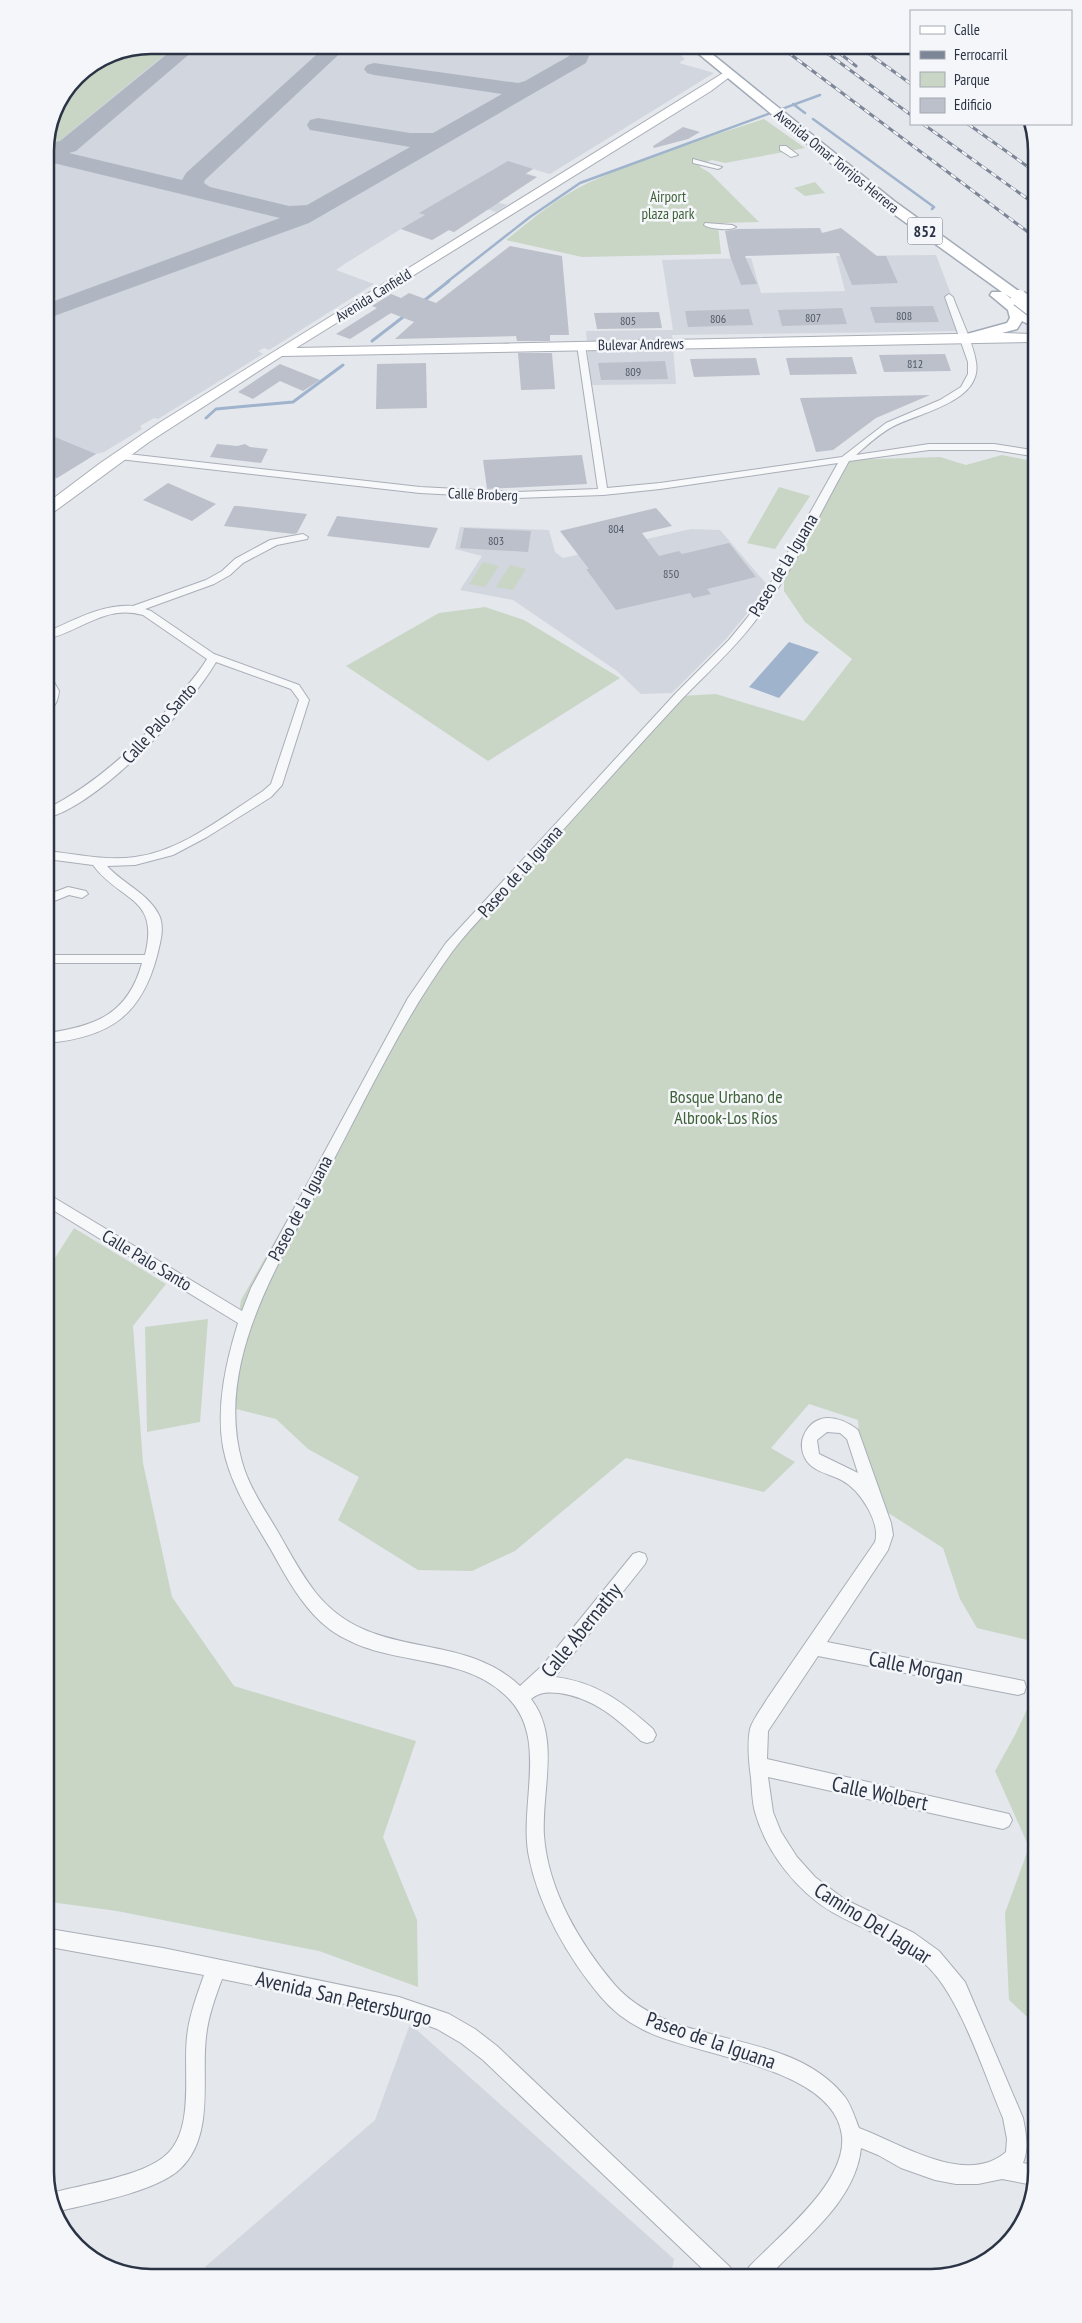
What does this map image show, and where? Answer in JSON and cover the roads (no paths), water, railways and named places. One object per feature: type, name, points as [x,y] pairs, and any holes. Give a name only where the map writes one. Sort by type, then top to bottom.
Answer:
[{"type":"main road","name":"Avenida Omar Torrijos Herrera","points":[[705,54],[747,88],[765,98]]},
{"type":"main road","name":"Avenida Omar Torrijos Herrera","points":[[717,54],[765,98],[874,178],[1023,299]]},
{"type":"main road","name":"Avenida Canfield","points":[[54,505],[119,456],[278,352],[312,333],[707,89],[728,73]]},
{"type":"main road","points":[[707,89],[728,84],[747,88]]},
{"type":"main road","name":"Avenida Omar Torrijos Herrera","points":[[789,117],[834,160],[842,176],[894,218],[1023,299]]},
{"type":"main road","points":[[1023,299],[1028,312]]},
{"type":"main road","points":[[967,337],[1012,326],[1023,299]]},
{"type":"main road","name":"Bulevar Andrews","points":[[1003,337],[1028,329]]},
{"type":"main road","points":[[312,333],[310,339],[320,351]]},
{"type":"main road","name":"Bulevar Andrews","points":[[278,352],[967,337],[1028,338]]},
{"type":"street","points":[[783,148],[794,155]]},
{"type":"street","points":[[700,159],[721,166]]},
{"type":"street","points":[[708,225],[732,227]]},
{"type":"street","points":[[846,458],[889,425],[943,402],[965,389],[972,371],[967,337],[949,297]]},
{"type":"street","points":[[581,346],[603,492]]},
{"type":"street","name":"Calle Broberg","points":[[119,456],[450,493],[516,495],[603,492],[660,486],[908,450],[957,446],[994,447],[1028,452]]},
{"type":"street","name":"Paseo de la Iguana","points":[[846,458],[769,595],[745,627],[680,694],[450,946],[414,998],[256,1292],[245,1320],[230,1384],[230,1437],[232,1453],[240,1479],[304,1593],[323,1614],[354,1635],[380,1645],[480,1669],[500,1680],[527,1708],[538,1742],[535,1834],[540,1867],[571,1941],[625,2008],[660,2027],[776,2060],[823,2088],[842,2108],[849,2122],[852,2135]]},
{"type":"street","points":[[135,609],[210,582],[226,573],[239,561],[274,542],[303,537]]},
{"type":"street","points":[[54,633],[108,611],[121,608],[135,609],[147,613],[199,650],[291,685],[298,689],[303,696],[303,704],[274,788],[267,794],[172,851],[136,861],[97,861],[54,856]]},
{"type":"street","name":"Calle Palo Santo","points":[[54,810],[101,782],[141,748],[214,657]]},
{"type":"street","points":[[54,1037],[92,1029],[119,1014],[130,1004],[140,988],[150,959],[156,928],[151,913],[138,899],[113,881],[97,861]]},
{"type":"street","points":[[54,897],[68,891],[82,894]]},
{"type":"street","points":[[54,959],[150,959]]},
{"type":"street","name":"Calle Palo Santo","points":[[54,1204],[245,1320]]},
{"type":"street","name":"Camino Del Jaguar","points":[[883,1524],[857,1482],[851,1477],[818,1464],[813,1459],[808,1446],[809,1439],[818,1428],[834,1425],[843,1427],[853,1435],[883,1524],[885,1536],[882,1545],[773,1705],[759,1729],[758,1766],[764,1812],[775,1838],[791,1863],[808,1883],[838,1905],[907,1940],[932,1958],[958,1988],[1014,2118],[1017,2139],[1016,2157],[1002,2169]]},
{"type":"street","name":"Calle Abernathy","points":[[518,1698],[537,1684],[639,1559]]},
{"type":"street","name":"Calle Morgan","points":[[814,1647],[1018,1687]]},
{"type":"street","points":[[537,1684],[565,1686],[598,1695],[618,1708],[647,1735]]},
{"type":"street","name":"Calle Wolbert","points":[[758,1766],[1003,1820]]},
{"type":"street","name":"Avenida San Petersburgo","points":[[54,1939],[216,1968],[399,2006],[442,2021],[468,2036],[490,2053],[718,2269]]},
{"type":"street","points":[[58,2201],[150,2175],[173,2162],[187,2143],[194,2114],[196,2036],[216,1968]]},
{"type":"street","points":[[761,2269],[831,2195],[846,2172],[851,2156],[852,2135],[884,2147],[908,2161],[935,2170],[956,2174],[978,2174],[1002,2169],[1028,2174]]},
{"type":"water","points":[[789,642],[819,652],[779,698],[749,687]]},
{"type":"waterway","points":[[794,105],[820,95]]},
{"type":"waterway","points":[[447,282],[530,217],[580,183],[794,105]]},
{"type":"waterway","points":[[794,105],[805,113]]},
{"type":"waterway","points":[[813,119],[934,207],[932,209]]},
{"type":"waterway","points":[[421,303],[449,281]]},
{"type":"waterway","points":[[372,341],[407,314]]},
{"type":"waterway","points":[[206,418],[216,409],[293,402],[343,365]]},
{"type":"railway","points":[[790,54],[1028,232]]},
{"type":"railway","points":[[828,54],[910,114]]},
{"type":"railway","points":[[841,54],[856,66]]},
{"type":"railway","points":[[869,54],[910,83]]},
{"type":"railway","points":[[924,125],[1028,199]]},
{"type":"railway","points":[[969,125],[1028,167]]},
{"type":"park label","name":"Airport plaza park","points":[[668,204]]},
{"type":"park label","name":"Bosque Urbano de Albrook-Los Ríos","points":[[726,1106]]}]
